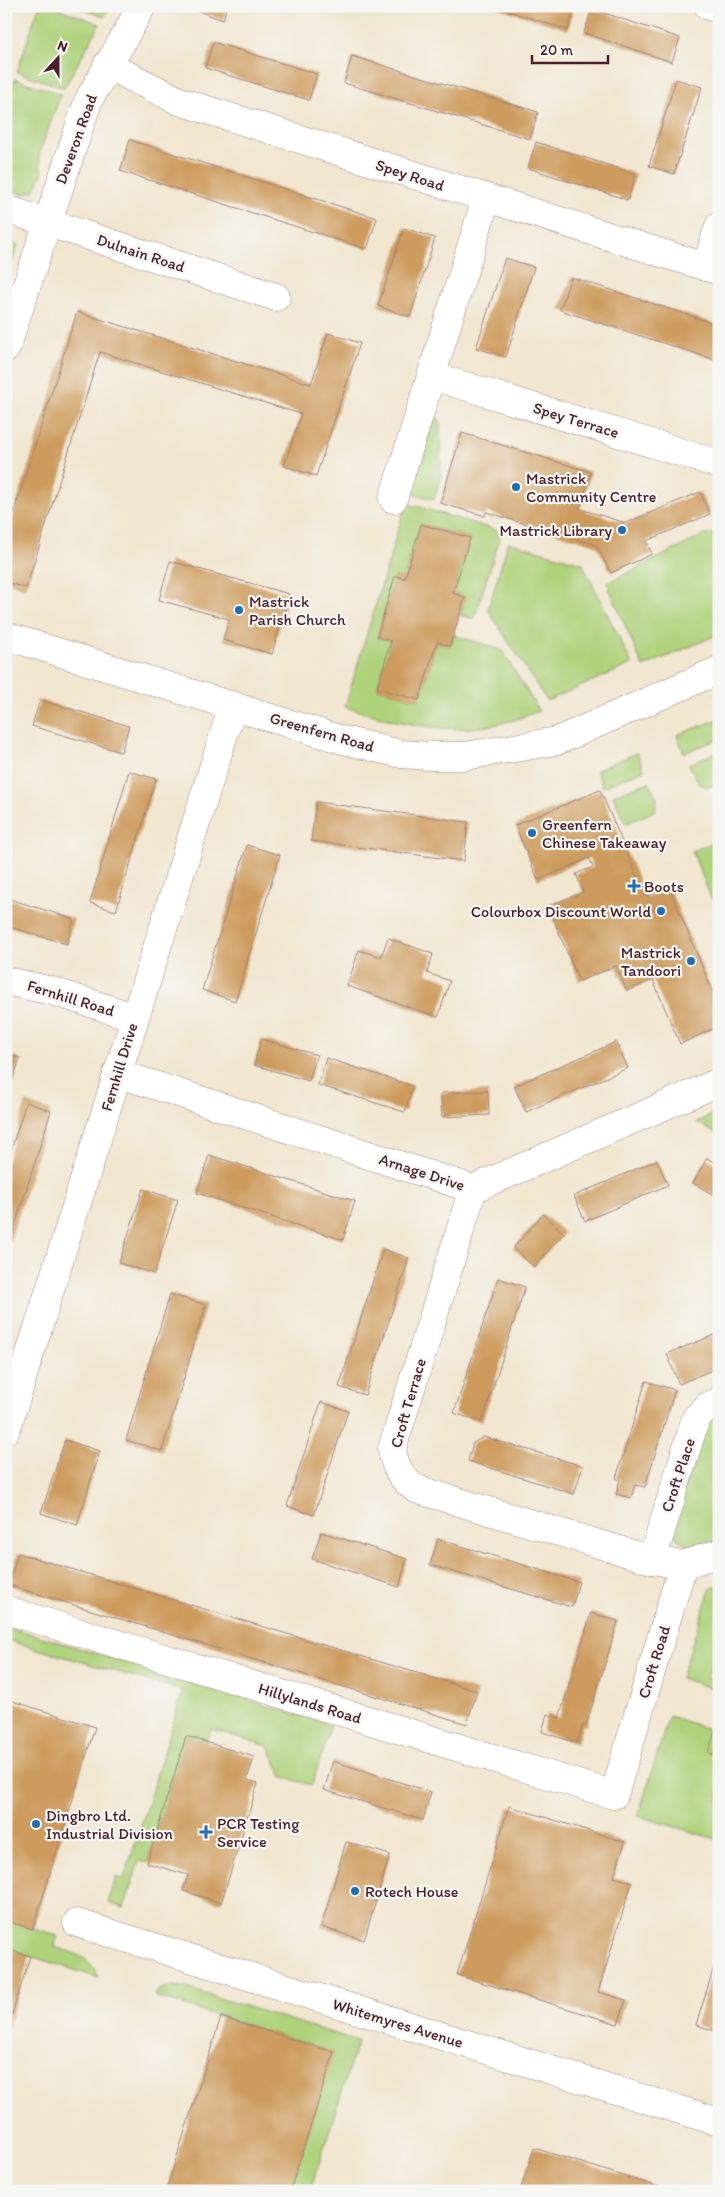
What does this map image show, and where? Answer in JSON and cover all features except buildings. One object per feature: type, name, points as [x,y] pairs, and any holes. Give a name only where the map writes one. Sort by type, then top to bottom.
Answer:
[{"type":"street","name":"Deveron Road","points":[[6,348],[46,222],[88,101],[142,6]]},
{"type":"street","points":[[709,6],[719,10]]},
{"type":"street","name":"Spey Road","points":[[107,65],[179,100],[486,199],[712,269]]},
{"type":"street","points":[[393,499],[486,199]]},
{"type":"street","name":"Dulnain Road","points":[[6,209],[276,297]]},
{"type":"street","points":[[712,269],[719,226]]},
{"type":"street","name":"Spey Terrace","points":[[432,376],[719,464]]},
{"type":"street","name":"Greenfern Road","points":[[6,636],[375,748],[401,754],[465,756],[557,741],[719,670]]},
{"type":"street","name":"Fernhill Drive","points":[[6,1430],[233,705]]},
{"type":"street","name":"Fernhill Road","points":[[6,981],[52,991],[134,1017]]},
{"type":"street","name":"Arnage Drive","points":[[117,1073],[474,1189],[719,1082]]},
{"type":"street","name":"Croft Terrace","points":[[474,1189],[392,1449],[394,1464],[402,1479],[416,1489],[652,1560],[683,1565]]},
{"type":"street","name":"Croft Place","points":[[652,1560],[696,1418],[708,1406],[719,1401]]},
{"type":"street","points":[[683,1565],[719,1553]]},
{"type":"street","name":"Croft Road","points":[[614,1795],[683,1565]]},
{"type":"street","name":"Hillylands Road","points":[[6,1610],[614,1795]]},
{"type":"street","name":"Whitemyres Avenue","points":[[77,1923],[719,2122]]},
{"type":"green space","points":[[39,6],[52,6],[100,24],[64,88],[17,72]]},
{"type":"green space","points":[[74,6],[111,6],[104,17]]},
{"type":"green space","points":[[15,79],[61,94],[39,154],[42,175],[34,191],[23,194],[6,188],[6,102]]},
{"type":"green space","points":[[6,241],[18,245],[6,281]]},
{"type":"green space","points":[[435,416],[440,420],[441,479],[434,499],[410,493]]},
{"type":"green space","points":[[406,503],[496,530],[500,537],[474,619],[460,615],[465,597],[453,593],[470,538],[421,524],[405,578],[395,576],[377,636],[391,641],[377,688],[419,700],[437,642],[450,646],[454,635],[502,650],[539,711],[488,726],[442,728],[396,721],[345,707]]},
{"type":"green space","points":[[719,532],[719,634],[643,667],[607,583],[702,536]]},
{"type":"green space","points":[[508,542],[582,563],[632,664],[547,701],[488,610]]},
{"type":"green space","points":[[719,719],[719,739],[684,753],[677,735]]},
{"type":"green space","points":[[719,751],[719,785],[707,787],[699,784],[689,764]]},
{"type":"green space","points":[[637,753],[644,770],[603,787],[596,770]]},
{"type":"green space","points":[[649,782],[657,798],[655,811],[625,824],[613,795]]},
{"type":"green space","points":[[712,843],[719,859],[719,897],[712,900],[692,851]]},
{"type":"green space","points":[[719,1112],[719,1135],[696,1122]]},
{"type":"green space","points":[[719,1412],[719,1541],[700,1546],[685,1544],[674,1536],[673,1523],[706,1423]]},
{"type":"green space","points":[[719,1585],[719,1652],[716,1651],[707,1678],[719,1682],[719,1691],[681,1678],[710,1589]]},
{"type":"green space","points":[[6,1626],[331,1725],[312,1785],[283,1777],[268,1746],[211,1729],[206,1742],[186,1736],[147,1863],[139,1861],[124,1908],[108,1903],[116,1877],[124,1879],[183,1691],[6,1640]]},
{"type":"green space","points":[[669,1716],[715,1731],[708,1753],[719,1757],[719,1840],[638,1816]]},
{"type":"green space","points":[[6,1921],[58,1936],[54,1947],[75,1954],[87,1961],[92,1965],[99,1978],[6,1948]]},
{"type":"green space","points":[[171,1986],[183,1987],[358,2041],[310,2191],[290,2191],[333,2052],[154,1996],[159,1990]]},
{"type":"place","name":"Mastrick Community Centre","points":[[516,487]]},
{"type":"place","name":"Mastrick Library","points":[[622,530]]},
{"type":"place","name":"Mastrick Parish Church","points":[[239,610]]},
{"type":"place","name":"Greenfern Chinese Takeaway","points":[[532,833]]},
{"type":"place","name":"Boots","points":[[634,886]]},
{"type":"place","name":"Colourbox Discount World","points":[[661,911]]},
{"type":"place","name":"Mastrick Tandoori","points":[[691,961]]},
{"type":"place","name":"Dingbro Ltd. Industrial Division","points":[[36,1824]]},
{"type":"place","name":"PCR Testing Service","points":[[206,1832]]},
{"type":"place","name":"Rotech House","points":[[355,1891]]}]
